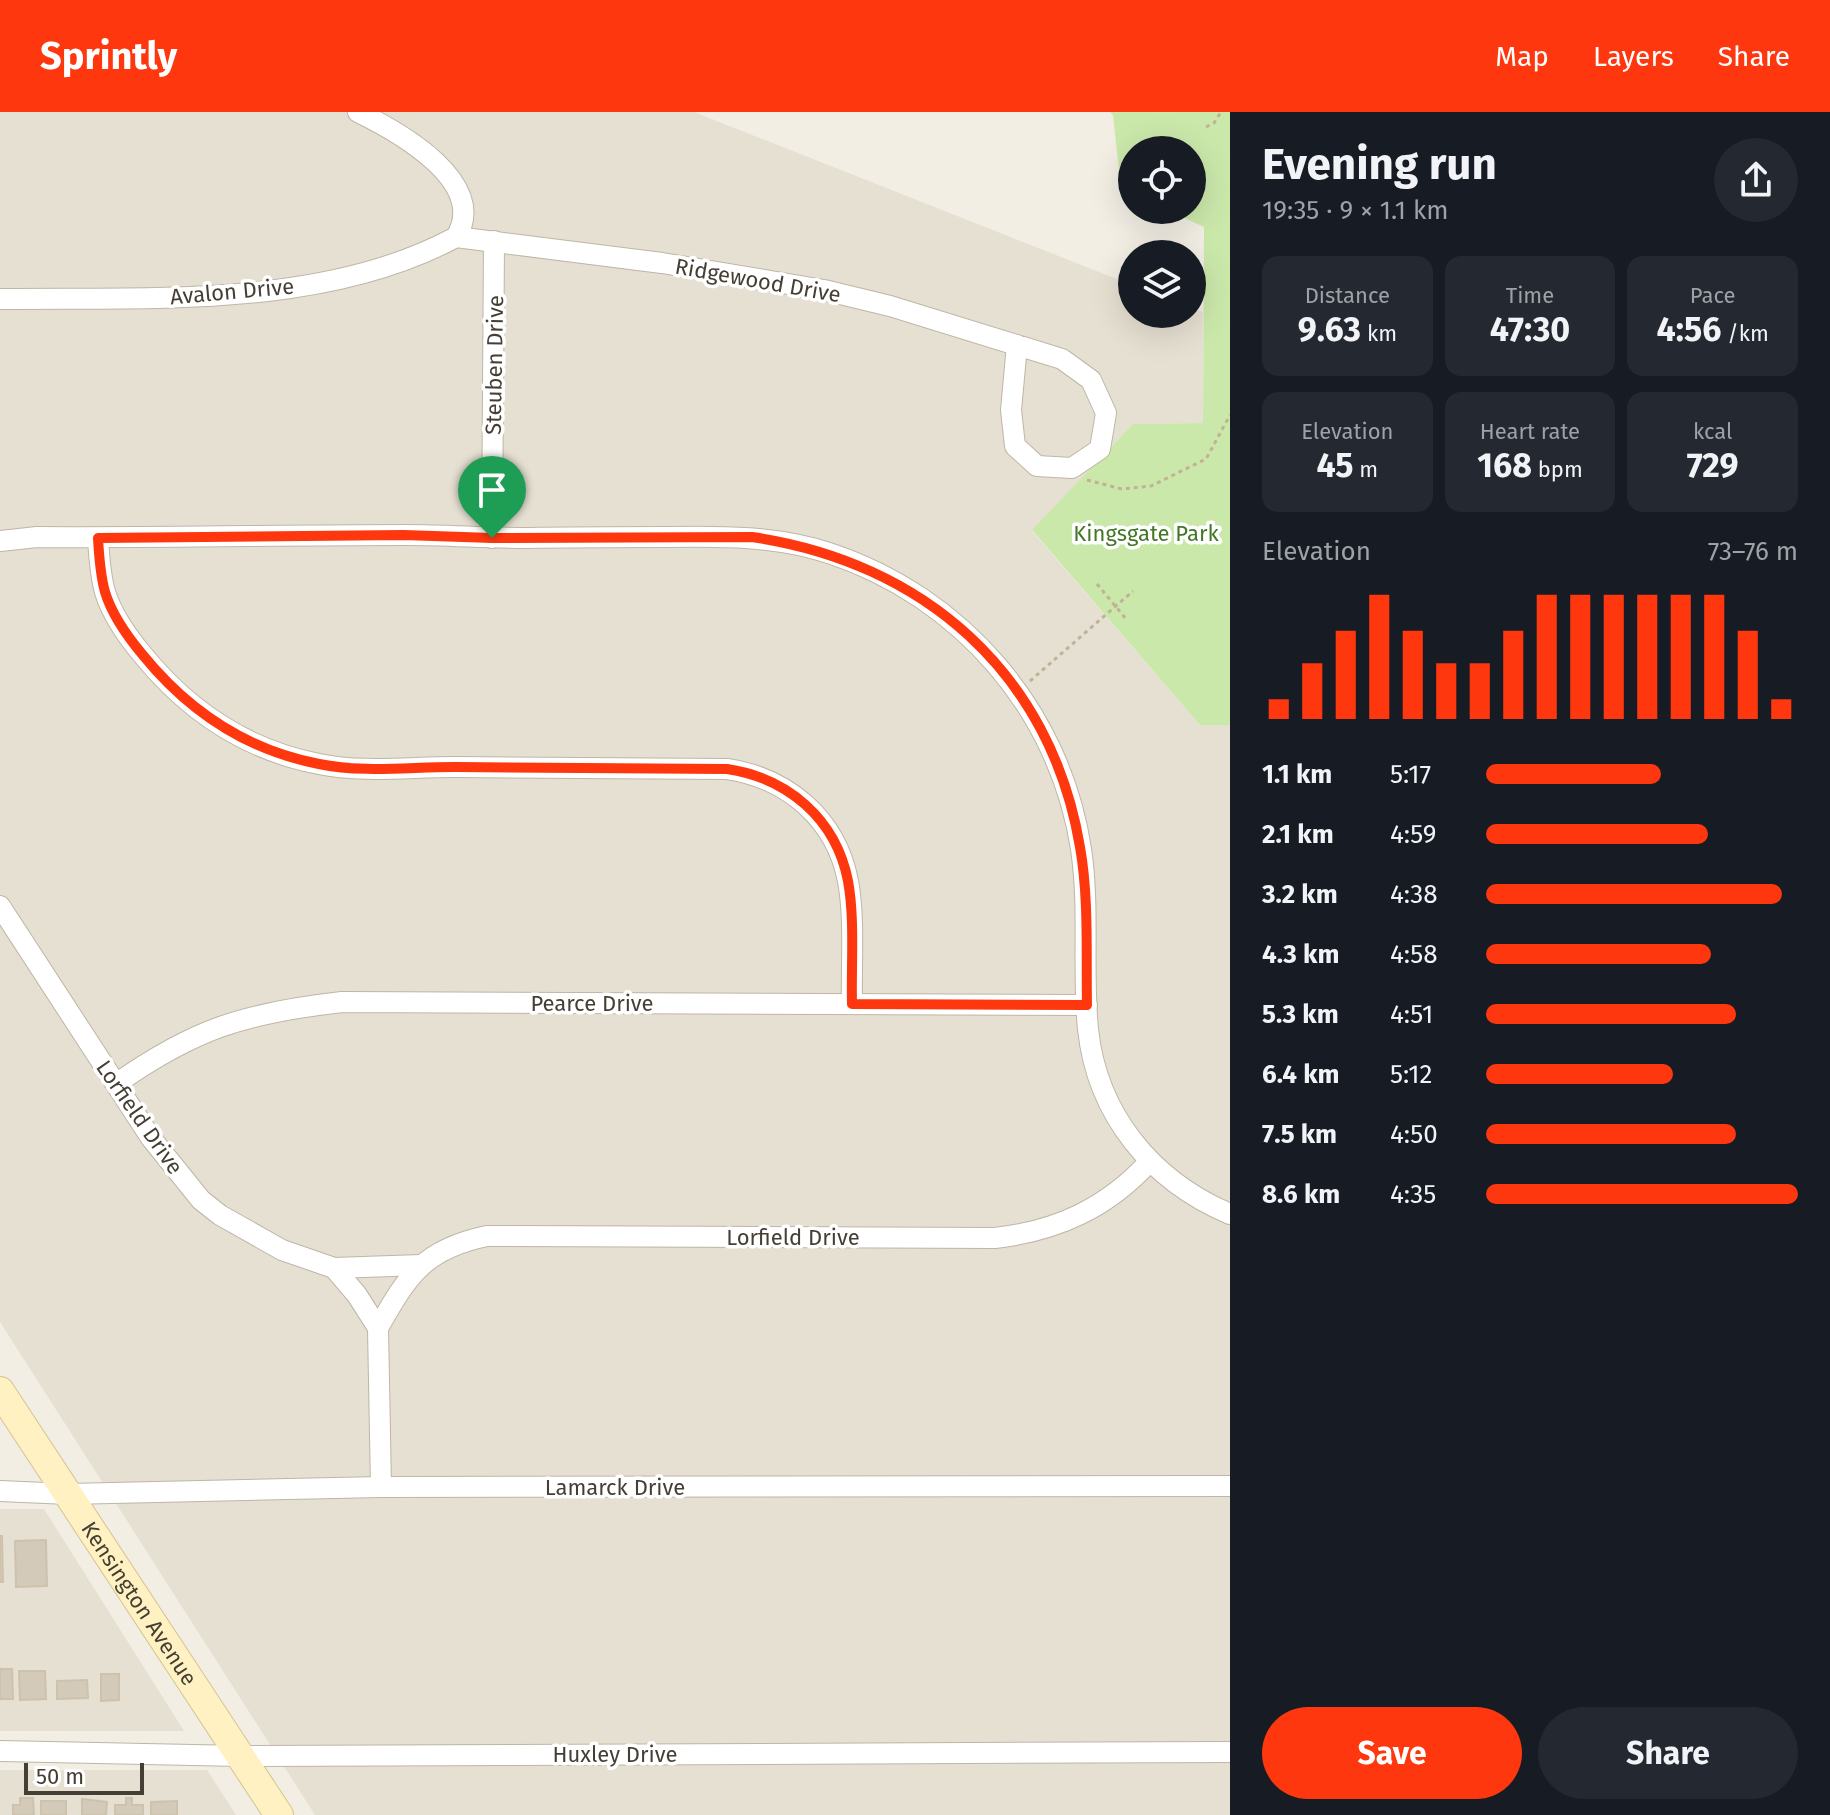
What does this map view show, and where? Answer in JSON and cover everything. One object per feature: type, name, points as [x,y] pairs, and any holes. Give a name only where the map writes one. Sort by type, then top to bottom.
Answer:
[{"type":"street","points":[[358,112],[401,136],[431,158],[448,176],[458,189],[463,203],[463,226],[456,237]]},
{"type":"street","name":"Ridgewood Drive","points":[[456,237],[662,263],[824,290],[890,306],[1062,359],[1091,380],[1106,413],[1100,449],[1072,468]]},
{"type":"street","name":"Avalon Drive","points":[[0,299],[161,297],[271,290],[378,269],[424,255],[456,237]]},
{"type":"street","name":"Steuben Drive","points":[[492,538],[494,241]]},
{"type":"street","points":[[1017,345],[1011,410],[1015,446],[1037,466],[1072,468]]},
{"type":"street","points":[[0,541],[37,537],[739,536],[827,552],[886,577],[930,604],[979,645],[1019,691],[1051,750],[1073,810],[1083,873],[1087,1005],[1092,1055],[1100,1083],[1127,1135],[1149,1162],[1199,1200],[1230,1214]]},
{"type":"street","points":[[98,538],[100,572],[115,615],[157,672],[213,723],[255,745],[290,758],[353,769],[727,769],[767,779],[788,789],[822,820],[843,861],[850,898],[852,1004]]},
{"type":"street","name":"Lorfield Drive","points":[[0,906],[173,1168],[201,1200],[220,1215],[282,1250],[334,1268],[421,1265]]},
{"type":"street","name":"Pearce Drive","points":[[116,1084],[175,1045],[205,1031],[272,1011],[342,1002],[1087,1005]]},
{"type":"street","name":"Lorfield Drive","points":[[378,1328],[402,1285],[421,1265],[447,1248],[487,1236],[995,1238],[1025,1235],[1054,1227],[1100,1204],[1119,1191],[1149,1162]]},
{"type":"street","points":[[334,1268],[357,1295],[378,1328],[381,1487]]},
{"type":"street","name":"Kensington Avenue","points":[[0,1391],[279,1815]]},
{"type":"street","name":"Lamarck Drive","points":[[0,1491],[68,1494],[381,1487],[1230,1486]]},
{"type":"street","name":"Huxley Drive","points":[[0,1751],[241,1756],[1230,1752]]},
{"type":"path","points":[[1206,127],[1214,123],[1221,112]]},
{"type":"path","points":[[1072,468],[1081,478],[1122,489],[1151,486],[1206,459],[1230,415]]},
{"type":"path","points":[[1097,584],[1127,620]]},
{"type":"path","points":[[1019,691],[1133,591]]},
{"type":"shaded area","points":[[0,112],[694,112],[1118,279],[1118,328],[1203,328],[1203,423],[1133,424],[1032,531],[1200,725],[1230,725],[1230,1815],[315,1815],[0,1322]]},
{"type":"shaded area","points":[[0,1509],[44,1509],[184,1731],[0,1731]]},
{"type":"shaded area","points":[[0,1770],[207,1770],[236,1815],[0,1815]]},
{"type":"green space","name":"Kingsgate Park","points":[[1110,112],[1230,112],[1230,725],[1200,725],[1032,530],[1133,424],[1203,423],[1206,240],[1204,227],[1197,224],[1206,224],[1206,136],[1118,136],[1118,161],[1113,115]]},
{"type":"building","points":[[2,1536],[3,1582],[0,1582]]},
{"type":"building","points":[[46,1540],[47,1586],[16,1587],[15,1541]]},
{"type":"building","points":[[0,1669],[12,1669],[13,1699],[0,1699]]},
{"type":"building","points":[[19,1671],[45,1671],[46,1699],[20,1700]]},
{"type":"building","points":[[101,1674],[119,1674],[119,1700],[101,1701]]},
{"type":"building","points":[[87,1680],[88,1698],[57,1699],[57,1681]]},
{"type":"building","points":[[20,1798],[33,1798],[34,1815],[13,1815],[13,1805],[20,1805]]},
{"type":"building","points":[[126,1798],[132,1798],[132,1805],[143,1805],[143,1815],[115,1815],[115,1805],[126,1805]]},
{"type":"building","points":[[82,1799],[107,1802],[106,1815],[82,1815]]},
{"type":"building","points":[[41,1801],[66,1801],[66,1815],[41,1815]]},
{"type":"building","points":[[177,1801],[177,1815],[151,1815],[151,1802]]},
{"type":"route","points":[[404,535],[492,538],[739,536],[790,543],[827,552],[898,583],[960,627],[1019,691],[1051,750],[1065,786],[1073,810],[1083,873],[1087,1005],[852,1004],[849,884],[834,840],[822,820],[788,789],[745,772],[727,769],[353,769],[290,758],[233,735],[188,703],[131,640],[106,594],[100,572],[98,538],[404,535]]}]
